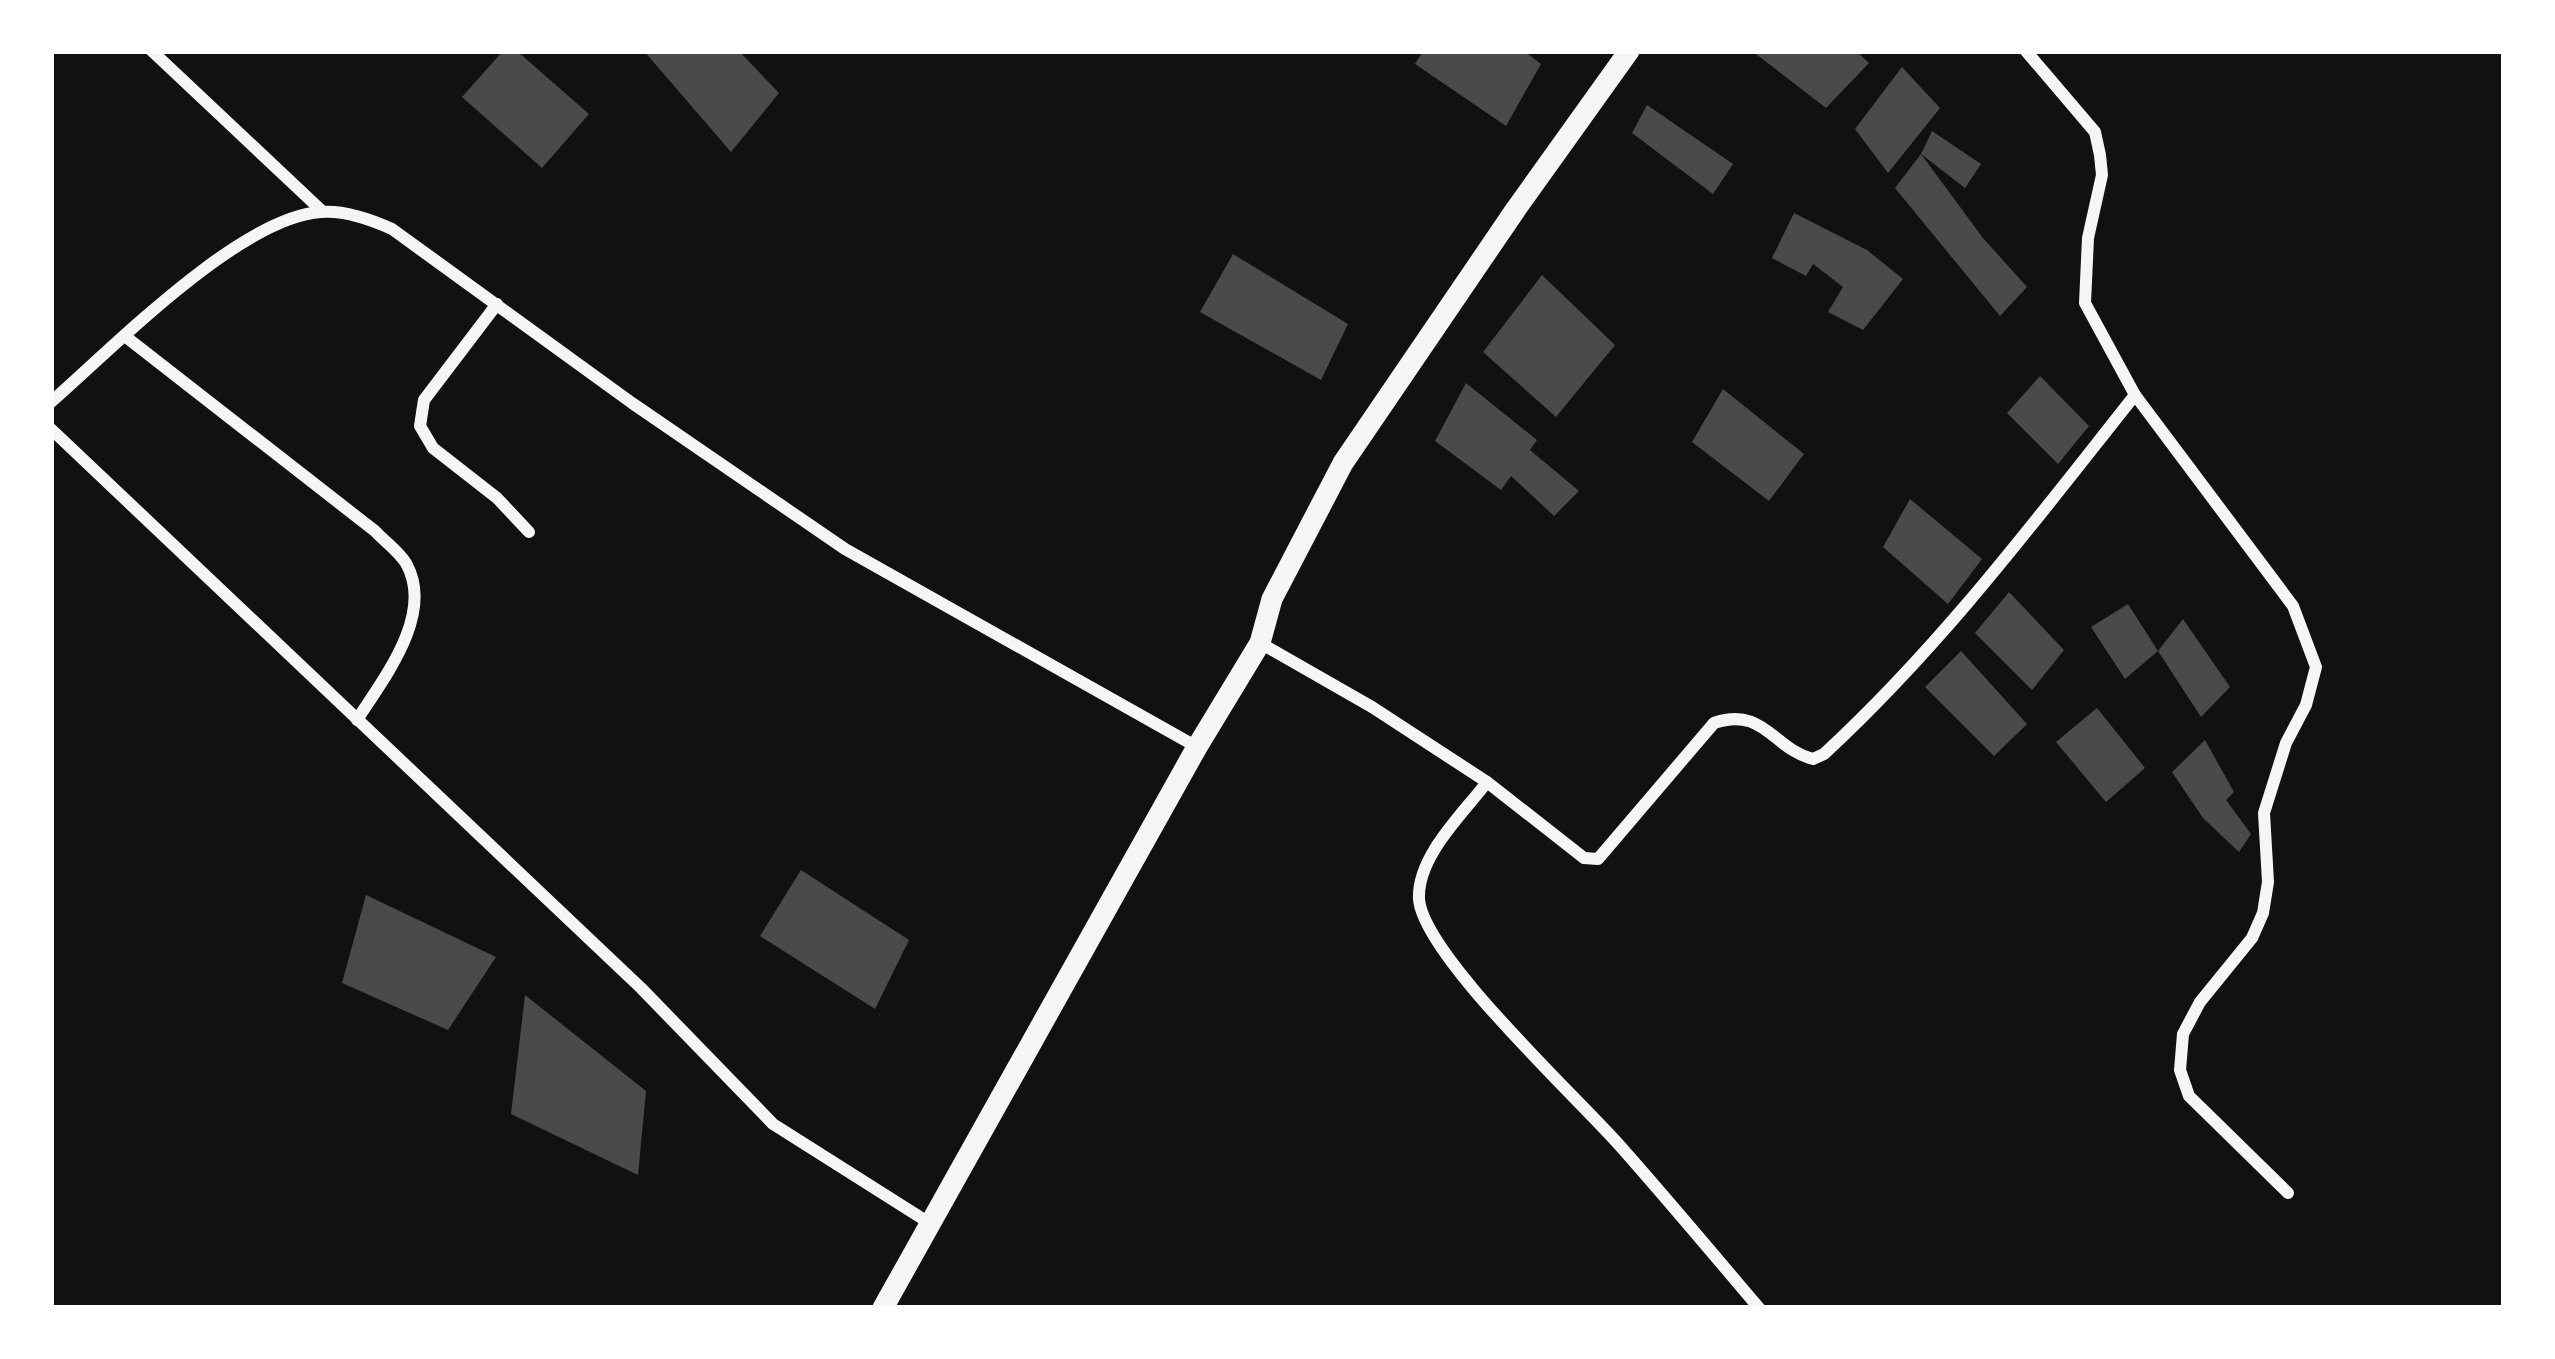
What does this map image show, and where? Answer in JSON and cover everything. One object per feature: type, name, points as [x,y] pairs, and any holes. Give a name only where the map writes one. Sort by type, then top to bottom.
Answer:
[{"type":"street","points":[[152,51],[322,212]]},
{"type":"street","points":[[883,1308],[1260,643],[1272,599],[1343,463],[1629,51]]},
{"type":"street","points":[[2026,51],[2095,132],[2102,176],[2088,238],[2085,303],[2134,395],[2293,606],[2316,667],[2264,813],[2268,882],[2263,913],[2252,938],[2183,1034],[2180,1070],[2189,1096],[2288,1193]]},
{"type":"street","points":[[51,402],[223,257],[272,224],[322,212],[371,220],[392,229],[632,404],[845,549],[1197,747]]},
{"type":"street","points":[[496,304],[424,400],[420,426],[433,448],[497,498],[529,532]]},
{"type":"street","points":[[126,337],[375,531],[407,565],[416,608],[390,668],[357,720]]},
{"type":"street","points":[[1260,643],[1372,707],[1534,815],[1577,853],[1598,859],[1714,723],[1743,718],[1777,736],[1795,753],[1813,759],[1824,754],[1959,617],[2134,395]]},
{"type":"street","points":[[51,429],[641,988],[773,1124],[932,1225]]},
{"type":"street","points":[[1487,782],[1431,855],[1419,897],[1425,919],[1466,981],[1619,1144],[1759,1308]]},
{"type":"building","points":[[503,51],[517,51],[589,114],[542,168],[462,97]]},
{"type":"building","points":[[644,51],[739,51],[779,93],[731,152]]},
{"type":"building","points":[[1423,51],[1524,51],[1541,64],[1506,126],[1415,64]]},
{"type":"building","points":[[1752,51],[1856,51],[1869,63],[1826,108]]},
{"type":"building","points":[[1902,67],[1940,108],[1888,173],[1855,129]]},
{"type":"building","points":[[1647,105],[1733,164],[1713,194],[1632,133]]},
{"type":"building","points":[[1932,131],[1981,164],[1965,188],[1921,154]]},
{"type":"building","points":[[1921,154],[1983,238],[2027,287],[2000,316],[1895,188]]},
{"type":"building","points":[[1794,213],[1867,250],[1903,279],[1863,330],[1828,312],[1843,287],[1813,264],[1806,276],[1772,258]]},
{"type":"building","points":[[1233,254],[1348,324],[1321,380],[1200,312]]},
{"type":"building","points":[[1542,275],[1615,345],[1556,417],[1483,352]]},
{"type":"building","points":[[2040,376],[2089,426],[2058,464],[2007,413]]},
{"type":"building","points":[[1466,383],[1537,440],[1530,450],[1579,491],[1554,516],[1511,476],[1501,490],[1435,441]]},
{"type":"building","points":[[1723,389],[1804,454],[1769,501],[1692,442]]},
{"type":"building","points":[[1910,499],[1982,559],[1948,604],[1883,547]]},
{"type":"building","points":[[2009,592],[2064,650],[2032,690],[1975,633]]},
{"type":"building","points":[[2128,604],[2158,651],[2125,679],[2091,627]]},
{"type":"building","points":[[2183,619],[2230,687],[2201,717],[2158,651]]},
{"type":"building","points":[[1961,651],[2027,724],[1994,756],[1925,687]]},
{"type":"building","points":[[2097,708],[2145,768],[2106,802],[2056,742]]},
{"type":"building","points":[[2205,740],[2234,792],[2226,800],[2251,834],[2239,852],[2203,818],[2172,772]]},
{"type":"building","points":[[801,870],[909,940],[875,1009],[760,936]]},
{"type":"building","points":[[366,895],[496,957],[448,1030],[342,983]]},
{"type":"building","points":[[525,995],[646,1091],[638,1175],[511,1114]]}]
